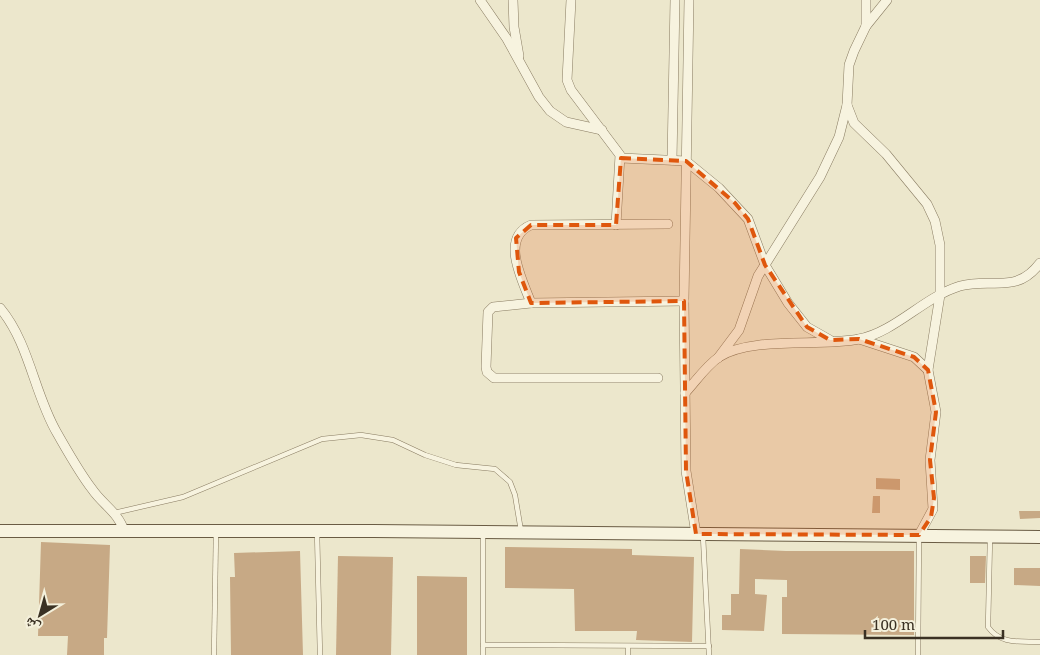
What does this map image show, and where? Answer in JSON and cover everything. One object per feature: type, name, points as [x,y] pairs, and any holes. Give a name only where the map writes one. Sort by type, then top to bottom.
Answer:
[{"type":"main road","points":[[0,531],[521,532],[1040,537]]},
{"type":"street","points":[[480,0],[521,64],[539,97],[550,111],[566,122],[602,130]]},
{"type":"street","points":[[513,0],[514,27],[521,64]]},
{"type":"street","points":[[571,0],[566,80],[571,90],[621,158],[616,225]]},
{"type":"street","points":[[672,160],[675,0]]},
{"type":"street","points":[[689,0],[684,301],[686,471],[700,534]]},
{"type":"street","points":[[866,0],[866,26]]},
{"type":"street","points":[[685,393],[718,358],[739,330],[751,292],[765,265],[820,177],[839,137],[847,105],[849,65],[866,26],[887,0]]},
{"type":"street","points":[[847,105],[854,123],[908,179],[926,204],[935,221],[940,246],[940,295],[928,370],[936,412],[930,460],[934,498],[931,516],[919,535]]},
{"type":"street","points":[[621,158],[686,161],[735,203],[748,220],[765,265],[798,317],[807,327],[830,340]]},
{"type":"street","points":[[531,303],[516,262],[515,246],[519,232],[531,225],[668,224]]},
{"type":"street","points":[[718,358],[744,349],[797,342],[859,339],[875,333],[940,295],[969,284],[1018,282],[1029,277],[1040,263]]},
{"type":"street","points":[[658,378],[494,378],[490,376],[486,367],[488,312],[493,307],[531,303],[684,301]]},
{"type":"street","points":[[0,308],[16,332],[58,434],[92,490],[114,513],[124,531]]},
{"type":"street","points":[[859,339],[914,357],[928,370]]},
{"type":"lane","points":[[114,513],[183,497],[322,438],[361,435],[393,440],[425,455],[456,465],[495,469],[510,482],[515,495],[521,532]]},
{"type":"lane","points":[[214,655],[216,531]]},
{"type":"lane","points":[[317,531],[320,655]]},
{"type":"lane","points":[[483,532],[483,655]]},
{"type":"lane","points":[[700,534],[709,655]]},
{"type":"lane","points":[[918,655],[919,535]]},
{"type":"lane","points":[[990,536],[988,627],[998,638],[1004,640],[1040,642]]},
{"type":"lane","points":[[483,645],[709,646]]},
{"type":"lane","points":[[628,647],[628,655]]},
{"type":"highlighted area","points":[[621,158],[686,161],[735,203],[748,219],[765,265],[807,327],[830,340],[859,339],[914,357],[928,370],[936,412],[930,460],[934,498],[931,517],[919,535],[696,534],[686,471],[684,301],[531,303],[519,272],[516,238],[531,225],[616,225]]},
{"type":"building","points":[[876,478],[900,479],[900,490],[876,489]]},
{"type":"building","points":[[873,496],[880,496],[880,513],[872,513]]},
{"type":"building","points":[[1019,511],[1040,511],[1040,518],[1020,519]]},
{"type":"building","points":[[41,542],[110,545],[107,638],[104,638],[104,655],[67,655],[68,636],[38,636]]},
{"type":"building","points":[[505,547],[632,549],[632,555],[694,557],[692,642],[636,640],[637,631],[575,631],[574,589],[505,588]]},
{"type":"building","points":[[740,549],[914,551],[914,635],[782,634],[782,597],[787,597],[787,580],[755,579],[755,594],[767,595],[764,631],[722,630],[722,615],[731,615],[731,594],[739,594]]},
{"type":"building","points":[[300,551],[303,655],[231,655],[230,577],[235,577],[234,553]]},
{"type":"building","points":[[338,556],[393,557],[391,655],[336,655]]},
{"type":"building","points":[[970,556],[986,556],[985,583],[970,583]]},
{"type":"building","points":[[1014,568],[1040,568],[1040,586],[1014,585]]},
{"type":"building","points":[[417,576],[467,577],[467,655],[417,655]]}]
